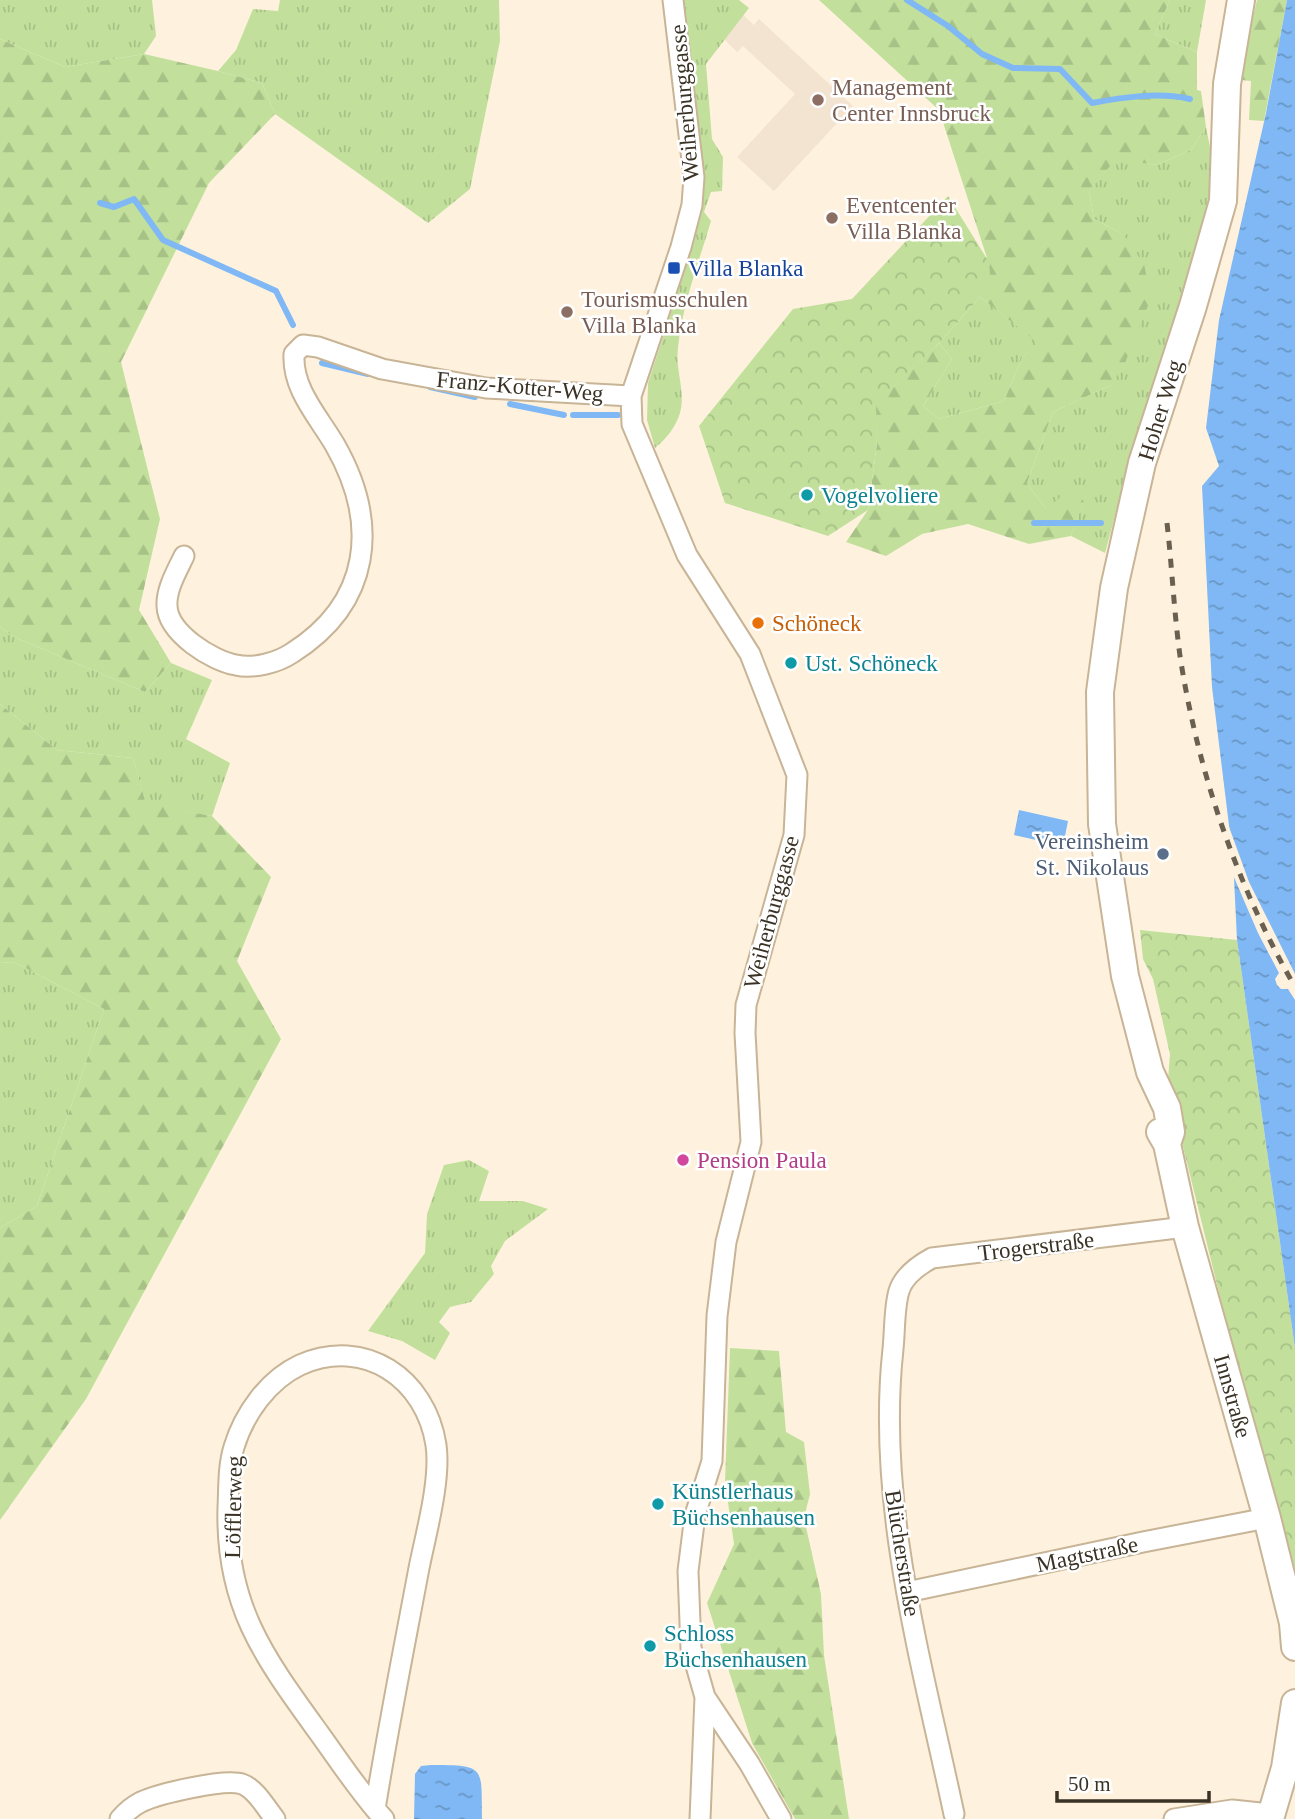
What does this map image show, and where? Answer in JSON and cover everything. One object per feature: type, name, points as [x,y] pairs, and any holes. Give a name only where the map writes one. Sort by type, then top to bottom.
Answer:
[{"type":"street","name":"Weiherburggasse","points":[[674,0],[692,164],[692,205],[681,247],[631,396],[632,424],[687,555],[750,654],[797,775],[794,835],[746,1005],[751,1142],[726,1242],[717,1316],[712,1461],[695,1515],[688,1572],[691,1648],[705,1697],[749,1763],[781,1819]]},
{"type":"street","name":"Hoher Weg","points":[[1102,824],[1100,692],[1114,588],[1142,463],[1193,306],[1223,201],[1227,84],[1241,0]]},
{"type":"street","name":"Franz-Kotter-Weg","points":[[184,556],[169,591],[169,617],[177,630],[197,647],[235,665],[248,667],[263,664],[290,654],[320,632],[340,611],[348,597],[360,561],[358,505],[352,483],[336,447],[302,393],[296,377],[294,354],[303,345],[318,347],[382,369],[486,388],[631,396]]},
{"type":"street","name":"Innstraße","points":[[1102,824],[1125,976],[1150,1072],[1152,1113],[1167,1144],[1185,1227],[1267,1518],[1293,1623],[1295,1647]]},
{"type":"street","name":"Trogerstraße","points":[[900,1289],[915,1268],[932,1258],[1185,1227]]},
{"type":"street","name":"Blücherstraße","points":[[900,1289],[890,1374],[890,1473],[907,1592],[954,1814]]},
{"type":"street","name":"Löfflerweg","points":[[347,1357],[371,1362],[407,1382],[423,1402],[436,1448],[432,1502],[380,1814],[264,1653],[244,1613],[234,1582],[229,1550],[232,1455],[244,1425],[270,1386],[301,1365],[323,1358],[347,1357]]},
{"type":"street","name":"Magtstraße","points":[[907,1592],[1267,1518]]},
{"type":"street","name":"Weiherburggasse","points":[[700,1819],[705,1697]]},
{"type":"street","points":[[1174,1819],[1232,1810],[1270,1816],[1285,1768],[1295,1703]]},
{"type":"street","points":[[120,1819],[144,1801],[216,1783],[234,1782],[253,1791],[275,1819]]},
{"type":"shaded area","name":"Management Center Innsbruck","points":[[741,13],[754,25],[759,19],[853,106],[774,191],[737,157],[795,94],[743,46],[737,52],[720,35]]},
{"type":"green space","points":[[0,0],[152,0],[156,36],[144,54],[65,67],[0,39]]},
{"type":"green space","points":[[280,0],[499,0],[500,41],[470,189],[428,223],[275,114],[262,83],[218,71],[236,50],[253,9],[278,11]]},
{"type":"green space","points":[[684,0],[739,0],[749,8],[706,64],[712,139],[723,157],[722,191],[711,192],[704,212],[711,221],[680,332],[677,356],[682,397],[680,413],[670,432],[655,448],[647,420],[648,383],[694,242],[703,174]]},
{"type":"green space","points":[[819,0],[1170,0],[1155,34],[1197,52],[1197,90],[1201,91],[1206,127],[1192,149],[1157,165],[1116,159],[1089,191],[1094,219],[1123,234],[1144,264],[1151,298],[1125,363],[1111,385],[1053,412],[1027,483],[1046,509],[1070,489],[1084,501],[1071,536],[1029,544],[968,524],[922,534],[886,556],[846,542],[868,510],[877,443],[875,403],[939,343],[952,359],[923,406],[939,419],[1004,401],[1022,358],[1037,342],[980,297],[987,258],[939,110]]},
{"type":"green space","points":[[1170,0],[1206,0],[1197,52],[1155,34]]},
{"type":"green space","points":[[1257,0],[1287,0],[1264,121],[1249,120],[1251,81],[1241,80],[1244,53]]},
{"type":"green space","points":[[0,39],[65,67],[144,54],[262,83],[275,114],[209,183],[121,362],[160,519],[139,610],[171,663],[145,692],[14,637],[0,627]]},
{"type":"green space","points":[[1206,127],[1212,157],[1212,174],[1204,223],[1133,450],[1105,553],[1071,536],[1084,500],[1046,509],[1027,483],[1053,412],[1111,385],[1123,234],[1094,219],[1089,191],[1116,158],[1157,165],[1192,149]]},
{"type":"green space","points":[[948,196],[989,262],[990,274],[980,297],[939,343],[876,403],[877,443],[868,510],[828,536],[725,503],[699,426],[793,309],[852,299]]},
{"type":"green space","points":[[980,297],[1038,342],[1022,358],[1004,401],[939,419],[923,406],[952,359],[939,343]]},
{"type":"green space","points":[[0,627],[14,637],[145,692],[171,663],[212,680],[186,739],[230,763],[212,816],[146,805],[133,758],[57,750],[0,704]]},
{"type":"green space","points":[[0,704],[57,750],[133,758],[146,804],[212,816],[271,877],[237,961],[281,1039],[86,1399],[0,1520],[0,1228],[37,1206],[104,1009],[14,962],[0,963]]},
{"type":"green space","points":[[1140,930],[1237,940],[1295,1348],[1295,1601],[1173,1106],[1168,1080],[1170,1054],[1153,979],[1143,959]]},
{"type":"green space","points":[[14,962],[104,1009],[37,1206],[0,1228],[0,963]]},
{"type":"green space","points":[[469,1160],[489,1171],[479,1201],[523,1201],[548,1209],[505,1241],[491,1266],[494,1274],[471,1302],[450,1307],[439,1322],[450,1333],[435,1360],[402,1341],[368,1331],[425,1253],[427,1214],[444,1165]]},
{"type":"green space","points":[[730,1348],[779,1351],[786,1432],[804,1442],[810,1494],[804,1518],[821,1594],[824,1655],[849,1819],[795,1819],[752,1743],[707,1603],[734,1544],[725,1482]]},
{"type":"water","points":[[1287,0],[1295,0],[1295,1348],[1237,940],[1233,858],[1212,687],[1202,486],[1219,466],[1206,428],[1219,320],[1266,113]]},
{"type":"water","points":[[1019,810],[1068,821],[1063,846],[1014,835]]},
{"type":"water","points":[[421,1766],[462,1766],[477,1772],[480,1779],[482,1819],[414,1819],[415,1774]]},
{"type":"pier","points":[[1224,813],[1249,882],[1295,974],[1295,1000],[1288,989],[1281,989],[1277,985],[1275,979],[1279,973],[1258,933],[1230,868]]},
{"type":"waterway","points":[[907,0],[948,26],[982,54],[1013,68],[1060,69],[1092,103],[1153,96],[1190,99]]},
{"type":"waterway","points":[[100,203],[114,207],[134,199],[163,240],[276,291],[293,325]]},
{"type":"waterway","points":[[322,363],[368,374]]},
{"type":"waterway","points":[[430,387],[475,397]]},
{"type":"waterway","points":[[510,404],[564,415]]},
{"type":"waterway","points":[[573,415],[618,415]]},
{"type":"waterway","points":[[1034,523],[1101,523]]},
{"type":"railway","points":[[1167,523],[1180,656],[1197,742],[1237,868],[1295,987]]},
{"type":"place","name":"Management Center Innsbruck","points":[[818,100]]},
{"type":"place","name":"Eventcenter Villa Blanka","points":[[832,218]]},
{"type":"place","name":"Villa Blanka","points":[[674,268]]},
{"type":"place","name":"Tourismusschulen Villa Blanka","points":[[567,312]]},
{"type":"place","name":"Vogelvoliere","points":[[807,495]]},
{"type":"place","name":"Schöneck","points":[[758,623]]},
{"type":"place","name":"Ust. Schöneck","points":[[791,663]]},
{"type":"place","name":"Vereinsheim St. Nikolaus","points":[[1163,854]]},
{"type":"place","name":"Pension Paula","points":[[683,1160]]},
{"type":"place","name":"Künstlerhaus Büchsenhausen","points":[[658,1504]]},
{"type":"place","name":"Schloss Büchsenhausen","points":[[650,1646]]}]
